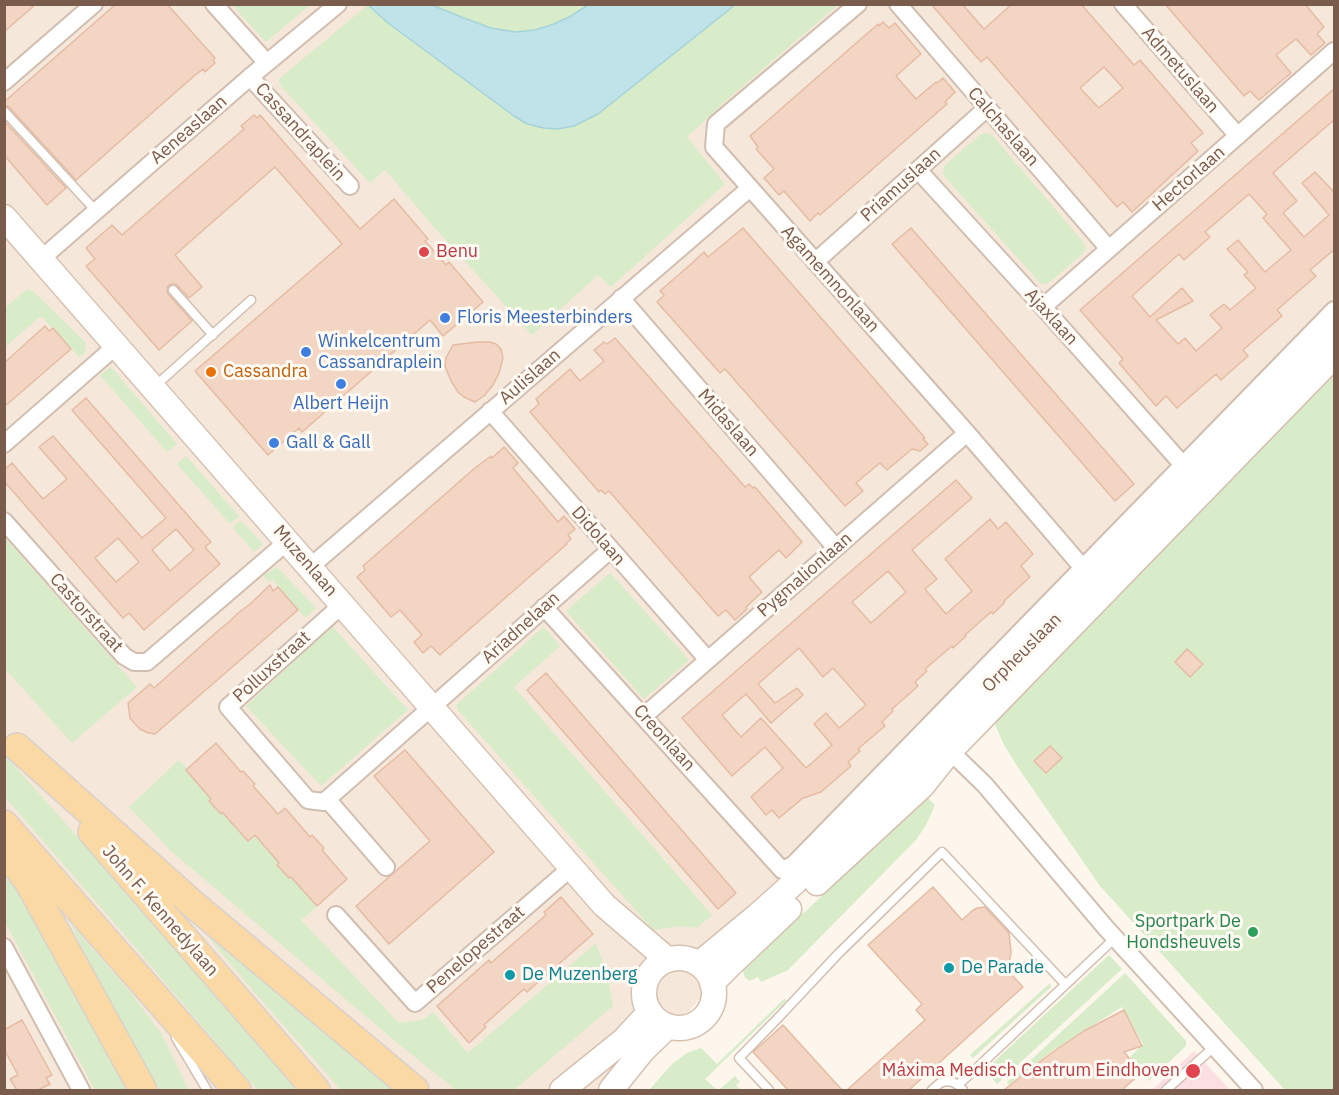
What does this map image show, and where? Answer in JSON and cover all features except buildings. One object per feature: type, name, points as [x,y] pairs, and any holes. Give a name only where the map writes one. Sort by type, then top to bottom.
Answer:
[{"type":"main road","name":"Muzenlaan","points":[[7,226],[41,259],[117,345],[604,905],[668,960]]},
{"type":"main road","name":"Orpheuslaan","points":[[706,974],[746,949],[922,786],[943,746],[1335,331]]},
{"type":"main road","name":"Orpheuslaan","points":[[943,746],[1335,356]]},
{"type":"main road","name":"John F. Kennedylaan","points":[[11,739],[316,1090]]},
{"type":"main road","points":[[11,739],[193,904],[415,1090]]},
{"type":"main road","points":[[4,824],[237,1090]]},
{"type":"main road","points":[[4,850],[28,881],[143,1090]]},
{"type":"main road","name":"Muzenlaan","points":[[604,905],[627,945],[649,976]]},
{"type":"main road","points":[[684,959],[706,974],[714,995],[713,1002],[704,1018],[699,1022],[681,1028],[659,1019],[647,1006],[645,994],[649,976],[668,960],[684,959]]},
{"type":"main road","points":[[562,1090],[624,1041],[659,1019]]},
{"type":"main road","points":[[611,1090],[643,1050],[659,1019]]},
{"type":"street","points":[[4,82],[94,4]]},
{"type":"street","points":[[214,4],[267,63]]},
{"type":"street","name":"Aeneaslaan","points":[[41,259],[250,77],[338,4]]},
{"type":"street","name":"Agamemnonlaan","points":[[858,4],[716,124],[714,147],[1083,568]]},
{"type":"street","name":"Calchaslaan","points":[[898,4],[1109,249]]},
{"type":"street","name":"Admetuslaan","points":[[1123,4],[1238,136]]},
{"type":"street","name":"Hectorlaan","points":[[1042,307],[1335,51]]},
{"type":"street","name":"Cassandraplein","points":[[250,77],[350,186]]},
{"type":"street","name":"Priamuslaan","points":[[815,262],[987,108]]},
{"type":"street","name":"Ajaxlaan","points":[[918,170],[1184,465]]},
{"type":"street","name":"Aulislaan","points":[[310,567],[750,188]]},
{"type":"street","name":"Midaslaan","points":[[621,298],[836,548]]},
{"type":"street","name":"Orpheuslaan","points":[[782,870],[793,865],[1335,310]]},
{"type":"street","points":[[4,444],[117,345]]},
{"type":"street","name":"Didolaan","points":[[490,411],[708,660]]},
{"type":"street","name":"Pygmalionlaan","points":[[644,716],[967,433]]},
{"type":"street","name":"Castorstraat","points":[[4,521],[124,656],[134,662],[147,662],[288,542]]},
{"type":"street","name":"Ariadnelaan","points":[[432,708],[610,550]]},
{"type":"street","name":"Polluxstraat","points":[[327,799],[324,802],[308,800],[228,707],[343,604]]},
{"type":"street","name":"Creonlaan","points":[[544,607],[782,870]]},
{"type":"street","points":[[386,867],[327,799],[432,708]]},
{"type":"street","points":[[943,746],[985,785],[1115,938],[1254,1090]]},
{"type":"street","name":"Penelopestraat","points":[[336,915],[416,1003],[572,867]]},
{"type":"street","points":[[4,947],[80,1090]]},
{"type":"lane","points":[[4,111],[96,211]]},
{"type":"lane","points":[[173,290],[213,334]]},
{"type":"lane","points":[[153,387],[251,300]]},
{"type":"lane","points":[[769,1090],[739,1058],[838,954],[942,852],[1065,984]]},
{"type":"lane","points":[[932,1090],[946,1081],[953,1082],[960,1088],[976,1069],[1115,938]]},
{"type":"lane","points":[[142,981],[207,1090]]},
{"type":"lane","points":[[1166,1090],[1215,1046]]},
{"type":"shaded area","points":[[5,5],[1334,5],[1334,311],[616,1090],[5,1090]]},
{"type":"shaded area","name":"Máxima Medisch Centrum Eindhoven","points":[[1194,1051],[1230,1090],[1152,1090]]},
{"type":"green space","points":[[232,5],[310,5],[266,42]]},
{"type":"green space","points":[[368,5],[388,23],[514,116],[527,124],[544,128],[574,126],[598,114],[735,5],[838,5],[687,137],[725,184],[611,287],[598,275],[532,335],[385,170],[370,183],[280,85],[279,79]]},
{"type":"green space","points":[[432,5],[588,5],[554,24],[535,30],[515,32],[491,28]]},
{"type":"green space","points":[[985,133],[992,135],[1084,243],[1086,249],[1082,254],[1050,282],[1040,283],[943,173],[944,166]]},
{"type":"green space","points":[[27,289],[34,292],[86,343],[85,353],[79,357],[41,316],[5,347],[5,308]]},
{"type":"green space","name":"Sportpark De Hondsheuvels","points":[[1334,362],[1334,1090],[1285,1090],[1100,886],[1017,766],[1003,743],[992,717]]},
{"type":"green space","points":[[111,367],[177,444],[167,452],[100,375]]},
{"type":"green space","points":[[186,456],[239,516],[230,524],[177,464]]},
{"type":"green space","points":[[240,520],[263,544],[254,552],[233,528]]},
{"type":"green space","points":[[5,538],[137,687],[72,743],[5,669]]},
{"type":"green space","points":[[277,567],[316,608],[305,618],[273,580],[268,581],[265,578],[264,575]]},
{"type":"green space","points":[[610,573],[689,660],[644,699],[566,611]]},
{"type":"green space","points":[[332,626],[408,710],[321,786],[246,706]]},
{"type":"green space","points":[[544,627],[560,646],[514,687],[712,915],[697,928],[682,926],[653,930],[457,709],[457,704]]},
{"type":"green space","points":[[4,754],[153,922],[296,1090],[258,1090],[236,1066],[5,797]]},
{"type":"green space","points":[[179,760],[251,840],[257,835],[319,905],[301,920],[399,1023],[424,1019],[433,1012],[468,1053],[596,943],[608,977],[613,1006],[514,1090],[456,1090],[171,851],[129,807]]},
{"type":"green space","points":[[926,796],[935,805],[916,840],[788,970],[761,982],[758,977],[749,981],[744,976],[743,968],[776,931],[806,911]]},
{"type":"green space","points":[[4,862],[138,1090],[95,1090],[5,922]]},
{"type":"green space","points":[[176,898],[400,1090],[341,1090],[254,992]]},
{"type":"green space","points":[[70,923],[130,992],[161,1033],[189,1090],[160,1090],[131,1043]]},
{"type":"green space","points":[[1109,955],[1122,969],[997,1084],[985,1070]]},
{"type":"green space","points":[[1125,973],[1186,1041],[1186,1046],[1149,1081],[1130,1057],[1143,1044],[1122,1007],[1052,1051],[1009,1085],[1007,1082]]},
{"type":"green space","points":[[1050,983],[1051,987],[973,1058],[970,1055]]},
{"type":"green space","points":[[785,998],[786,1001],[705,1079],[717,1090],[649,1090],[673,1063],[687,1053],[701,1048],[717,1064]]},
{"type":"green space","points":[[735,1076],[740,1082],[736,1085],[741,1090],[719,1090]]},
{"type":"water","points":[[368,5],[432,5],[491,28],[515,32],[535,30],[554,24],[588,5],[735,5],[598,114],[574,126],[557,129],[527,124],[514,116],[388,23]]},
{"type":"place","name":"Benu","points":[[424,252]]},
{"type":"place","name":"Floris Meesterbinders","points":[[445,318]]},
{"type":"place","name":"Winkelcentrum Cassandraplein","points":[[306,352]]},
{"type":"place","name":"Cassandra","points":[[211,372]]},
{"type":"place","name":"Albert Heijn","points":[[341,384]]},
{"type":"place","name":"Gall & Gall","points":[[274,443]]},
{"type":"place","name":"Sportpark De Hondsheuvels","points":[[1253,932]]},
{"type":"place","name":"De Parade","points":[[949,968]]},
{"type":"place","name":"De Muzenberg","points":[[510,975]]},
{"type":"place","name":"Máxima Medisch Centrum Eindhoven","points":[[1193,1071]]}]
